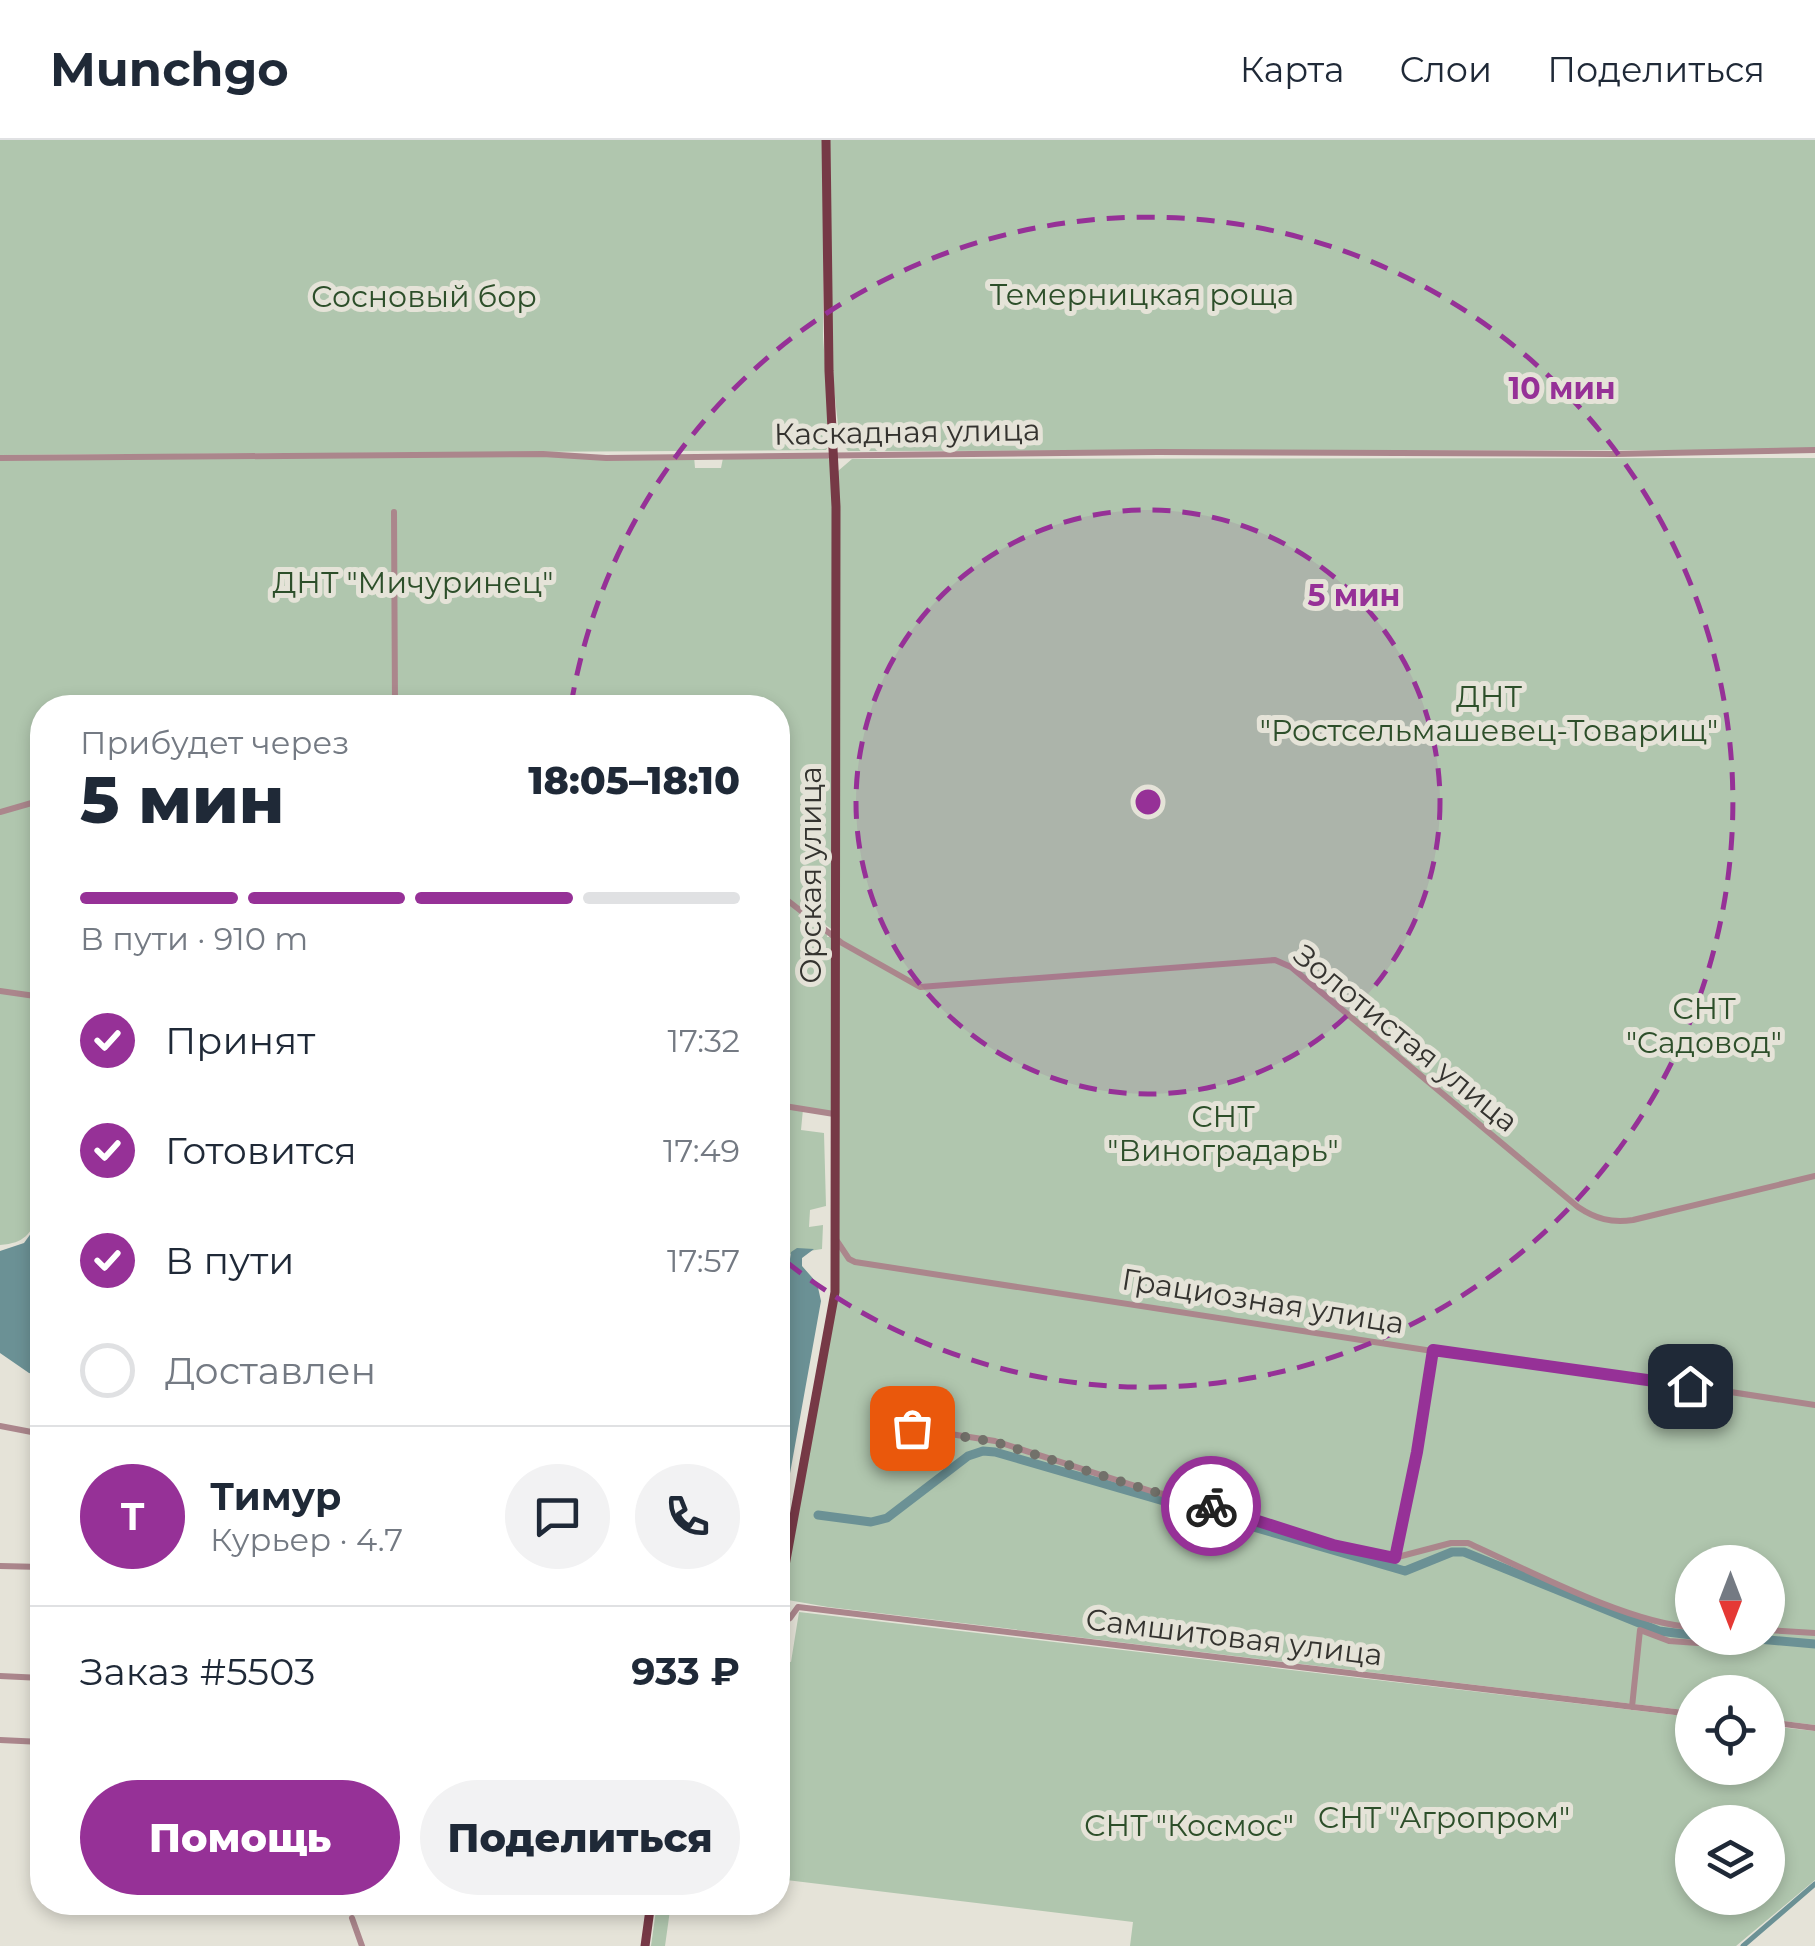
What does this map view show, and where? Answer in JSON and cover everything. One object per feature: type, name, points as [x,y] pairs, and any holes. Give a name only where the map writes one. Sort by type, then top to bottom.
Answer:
[{"type":"main road","name":"Орская улица","points":[[790,1540],[834,1306],[835,456],[829,371],[826,140]]},
{"type":"main road","points":[[645,1946],[649,1915]]},
{"type":"street","name":"Каскадная улица","points":[[0,458],[525,454],[606,458],[1158,452],[1598,454],[1815,450]]},
{"type":"street","points":[[394,512],[395,695]]},
{"type":"street","points":[[0,812],[30,803]]},
{"type":"street","name":"Золотистая улица","points":[[790,902],[836,938],[908,983],[930,988],[1274,960],[1291,967],[1578,1207],[1604,1220],[1633,1220],[1815,1176]]},
{"type":"street","points":[[0,991],[30,995]]},
{"type":"street","points":[[790,1107],[834,1114]]},
{"type":"street","name":"Грациозная улица","points":[[834,1236],[849,1259],[856,1262],[1464,1356],[1530,1361],[1815,1405]]},
{"type":"street","points":[[1395,1558],[1433,1350]]},
{"type":"street","points":[[0,1426],[30,1432]]},
{"type":"street","points":[[912,1428],[995,1442],[1151,1491],[1242,1514],[1333,1545],[1395,1558],[1451,1543],[1468,1544],[1620,1608],[1675,1625]]},
{"type":"street","points":[[0,1566],[30,1567]]},
{"type":"street","name":"Самшитовая улица","points":[[790,1618],[798,1607],[1675,1712]]},
{"type":"street","points":[[1632,1706],[1640,1630],[1675,1641]]},
{"type":"street","points":[[1785,1631],[1815,1633]]},
{"type":"street","points":[[0,1676],[30,1677]]},
{"type":"street","points":[[1785,1724],[1815,1728]]},
{"type":"street","points":[[0,1740],[30,1741]]},
{"type":"street","points":[[352,1918],[362,1946]]},
{"type":"green space","name":"Сосновый бор","points":[[0,140],[824,140],[823,337],[831,442],[826,450],[0,455]]},
{"type":"green space","name":"Темерницкая роща","points":[[830,140],[1815,140],[1815,450],[848,451],[840,442],[832,371]]},
{"type":"green space","points":[[694,456],[695,468],[721,468],[723,458],[828,458],[838,471],[852,459],[1815,458],[1815,1725],[1785,1721],[1785,1675],[1675,1675],[1675,1709],[790,1600],[790,1556],[837,1300],[836,932],[803,910],[798,916],[810,926],[812,921],[828,932],[827,937],[832,937],[832,1113],[803,1109],[801,1130],[824,1133],[826,1206],[810,1210],[809,1227],[823,1225],[822,1249],[790,1254],[790,695],[30,695],[30,1231],[21,1240],[0,1245],[0,458]]},
{"type":"green space","points":[[799,1612],[1675,1715],[1675,1785],[1785,1785],[1785,1728],[1815,1731],[1815,1880],[1785,1905],[1785,1805],[1675,1805],[1675,1915],[1773,1915],[1736,1946],[1130,1946],[1133,1922],[790,1880],[790,1662]]},
{"type":"green space","points":[[655,1915],[669,1915],[665,1946],[651,1946]]},
{"type":"water","points":[[30,1235],[30,1373],[0,1353],[0,1251],[24,1243]]},
{"type":"water","points":[[797,1248],[814,1249],[802,1258],[802,1266],[817,1283],[821,1301],[790,1473],[790,1259]]},
{"type":"waterway","points":[[818,1515],[871,1522],[887,1518],[968,1456],[995,1452],[1405,1571],[1452,1552],[1464,1552],[1659,1631],[1675,1633]]},
{"type":"waterway","points":[[1785,1641],[1815,1644]]},
{"type":"waterway","points":[[1743,1946],[1815,1884]]},
{"type":"way so far","points":[[912,1428],[995,1442],[1211,1506]]},
{"type":"route","points":[[1211,1506],[1333,1545],[1395,1558],[1433,1350],[1514,1358],[1690,1386]]},
{"type":"park label","name":"ДНТ \"Мичуринец\"","points":[[413,582]]},
{"type":"park label","name":"ДНТ \"Ростсельмашевец-Товарищ\"","points":[[1489,713]]},
{"type":"park label","name":"СНТ \"Садовод\"","points":[[1704,1025]]},
{"type":"park label","name":"СНТ \"Виноградарь\"","points":[[1223,1133]]},
{"type":"park label","name":"СНТ \"Агропром\"","points":[[1444,1817]]},
{"type":"park label","name":"СНТ \"Космос\"","points":[[1189,1825]]}]
